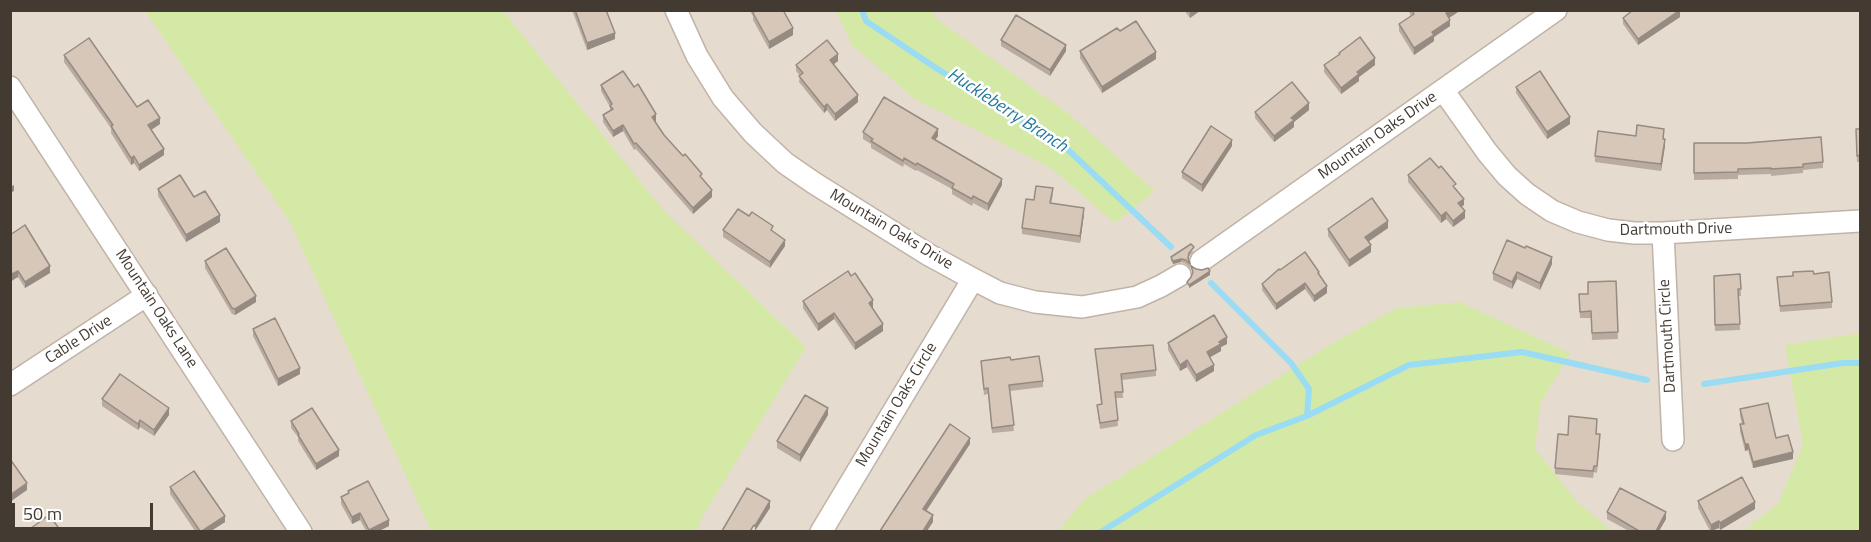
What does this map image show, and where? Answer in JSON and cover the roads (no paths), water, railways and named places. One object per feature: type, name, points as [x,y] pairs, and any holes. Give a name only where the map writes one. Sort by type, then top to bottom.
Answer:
[{"type":"street","name":"Mountain Oaks Drive","points":[[676,10],[698,56],[723,98],[753,134],[785,163],[929,255],[973,279],[1000,293],[1035,302],[1083,307],[1137,297],[1180,275]]},
{"type":"street","name":"Mountain Oaks Drive","points":[[1201,261],[1556,10]]},
{"type":"street","name":"Mountain Oaks Lane","points":[[10,87],[301,531]]},
{"type":"street","name":"Dartmouth Drive","points":[[1443,90],[1507,176],[1527,194],[1552,211],[1578,222],[1608,230],[1663,233],[1860,221]]},
{"type":"street","name":"Dartmouth Circle","points":[[1663,233],[1673,440]]},
{"type":"street","name":"Mountain Oaks Circle","points":[[821,531],[973,279]]},
{"type":"street","name":"Cable Drive","points":[[10,385],[147,295]]},
{"type":"waterway","name":"Huckleberry Branch","points":[[862,10],[866,21],[936,68],[1064,146],[1171,247]]},
{"type":"waterway","name":"Huckleberry Branch","points":[[1211,283],[1291,363],[1309,389],[1307,416]]},
{"type":"waterway","name":"Huckleberry Branch","points":[[1101,532],[1256,435],[1307,416],[1409,365],[1522,352],[1647,380]]},
{"type":"waterway","name":"Huckleberry Branch","points":[[1704,384],[1843,363],[1860,363]]}]
